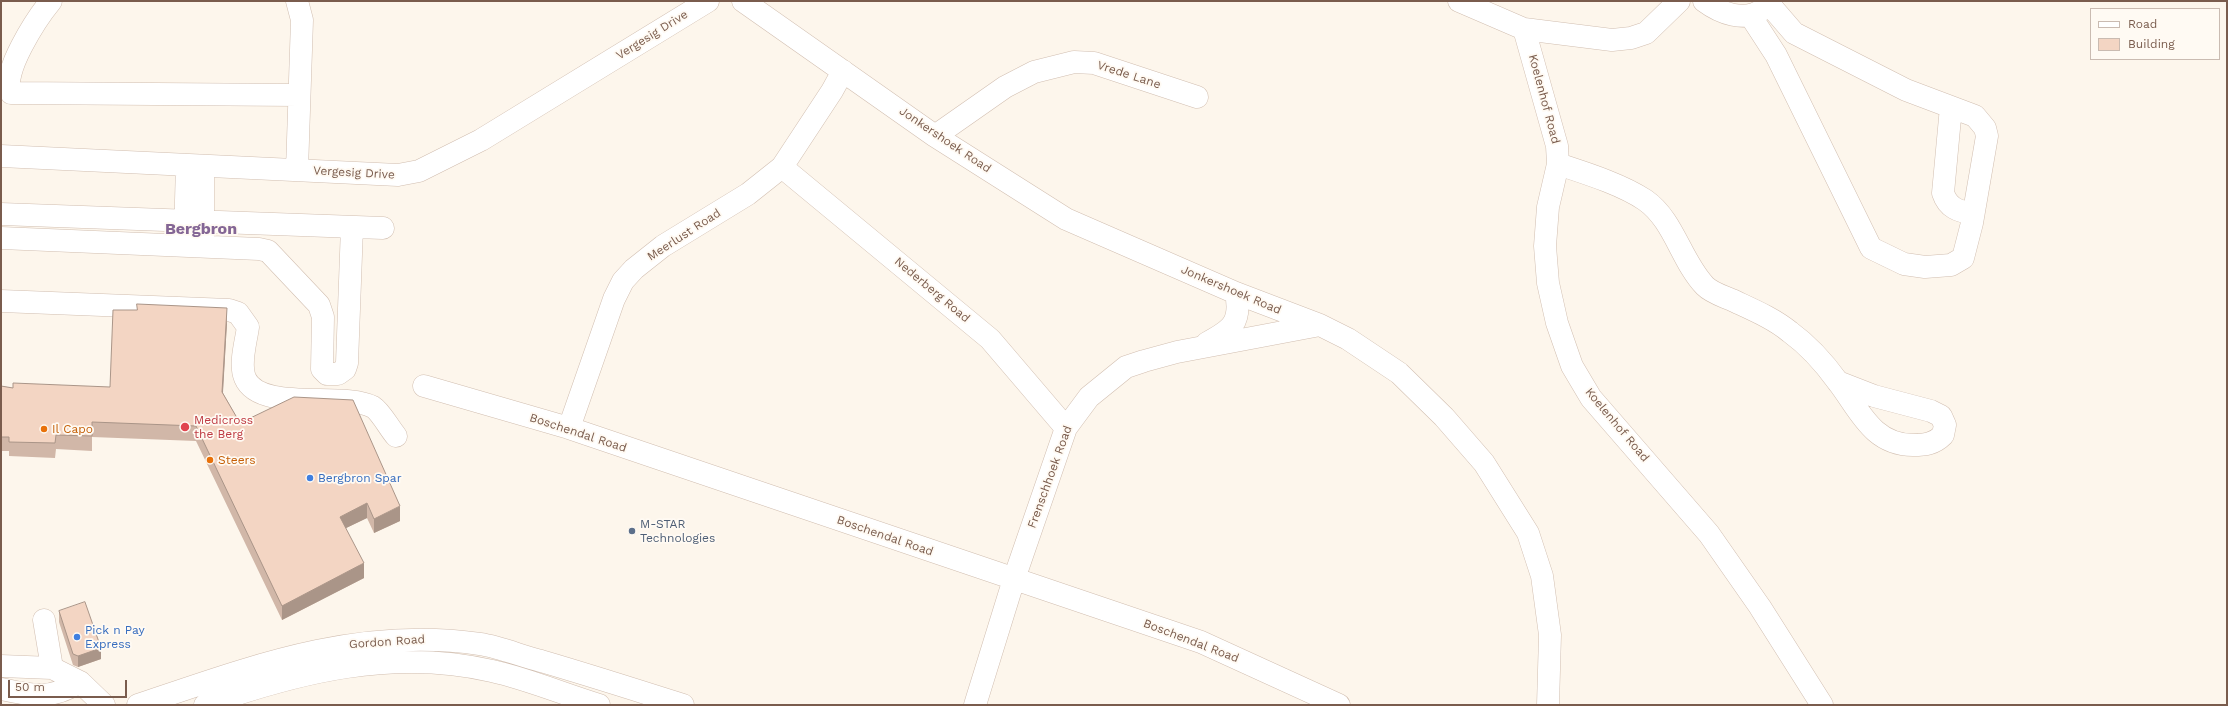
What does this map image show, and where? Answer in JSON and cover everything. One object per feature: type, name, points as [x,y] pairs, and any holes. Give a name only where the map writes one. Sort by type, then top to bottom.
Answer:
[{"type":"street","points":[[51,1],[21,40],[4,69],[2,82],[6,89],[12,92],[299,95]]},
{"type":"street","points":[[297,1],[302,20],[297,170]]},
{"type":"street","name":"Vergesig Drive","points":[[1,156],[398,175],[419,171],[481,140],[708,1]]},
{"type":"street","name":"Jonkershoek Road","points":[[743,1],[935,136],[1066,219],[1236,293],[1320,325],[1348,339],[1379,358],[1399,373],[1422,394],[1484,463],[1528,533],[1542,576],[1550,635],[1548,705]]},
{"type":"street","points":[[1459,1],[1524,29],[1612,40],[1631,38],[1646,33],[1679,1]]},
{"type":"street","points":[[1704,1],[1713,8],[1738,16],[1750,15],[1761,10],[1770,2],[1794,33],[1906,90],[1975,116],[1985,128],[1987,136],[1973,214],[1963,258],[1951,265],[1925,267],[1904,264],[1871,248],[1776,55],[1750,15]]},
{"type":"street","name":"Koelenhof Road","points":[[1524,29],[1558,146],[1558,164],[1548,207],[1545,246],[1548,283],[1557,323],[1572,366],[1591,398],[1709,534],[1760,607],[1814,702]]},
{"type":"street","name":"Vrede Lane","points":[[935,136],[1005,87],[1034,72],[1074,62],[1094,63],[1197,97]]},
{"type":"street","name":"Meerlust Road","points":[[569,428],[614,299],[623,282],[634,269],[663,246],[748,194],[782,167],[843,71]]},
{"type":"street","points":[[1951,107],[1943,193],[1946,203],[1958,210],[1973,214]]},
{"type":"street","points":[[1558,164],[1603,179],[1644,199],[1657,211],[1682,248],[1693,271],[1706,287],[1784,327],[1810,350],[1838,382]]},
{"type":"street","points":[[193,246],[195,165]]},
{"type":"street","name":"Nederberg Road","points":[[782,167],[990,339],[1066,428]]},
{"type":"street","points":[[1,214],[383,228]]},
{"type":"street","points":[[1,238],[259,249],[272,253],[320,305],[323,317],[322,369],[327,374],[338,374],[345,369],[347,363],[352,227]]},
{"type":"street","points":[[1195,349],[1230,329],[1238,311],[1236,293]]},
{"type":"street","points":[[1,301],[229,310],[238,313],[248,327],[243,365],[245,378],[251,388],[278,397],[360,402],[374,408],[396,436]]},
{"type":"street","name":"Frenschhoek Road","points":[[974,705],[1014,579],[1066,428],[1089,397],[1126,367],[1177,352],[1320,325]]},
{"type":"street","name":"Boschendal Road","points":[[424,386],[569,428],[1201,642],[1339,705]]},
{"type":"street","points":[[44,620],[52,668]]},
{"type":"street","name":"Gordon Road","points":[[138,705],[222,677],[335,646],[368,641],[415,638],[482,644],[610,681],[683,705]]},
{"type":"street","points":[[440,662],[444,640]]},
{"type":"street","name":"Gordon Road","points":[[205,705],[290,677],[337,667],[386,661],[440,662],[492,671],[599,705]]},
{"type":"street","points":[[1,666],[52,668],[80,682],[104,705]]},
{"type":"street","points":[[1,689],[24,699],[55,695],[65,692],[80,682]]},
{"type":"building","points":[[137,304],[227,308],[222,392],[240,423],[294,397],[353,400],[400,506],[374,519],[367,503],[340,517],[364,563],[282,606],[196,426],[92,422],[92,436],[56,435],[55,443],[9,442],[9,437],[1,437],[1,386],[13,388],[13,383],[110,387],[113,310],[137,310]]},
{"type":"building","points":[[85,602],[101,648],[78,656],[73,654],[59,611]]},
{"type":"place","name":"Medicross the Berg","points":[[185,427]]},
{"type":"place","name":"Il Capo","points":[[44,429]]},
{"type":"place","name":"Steers","points":[[210,460]]},
{"type":"place","name":"Bergbron Spar","points":[[310,478]]},
{"type":"place","name":"M-STAR Technologies","points":[[632,531]]},
{"type":"place","name":"Pick n Pay Express","points":[[77,637]]},
{"type":"district","name":"Bergbron","points":[[201,229]]}]
